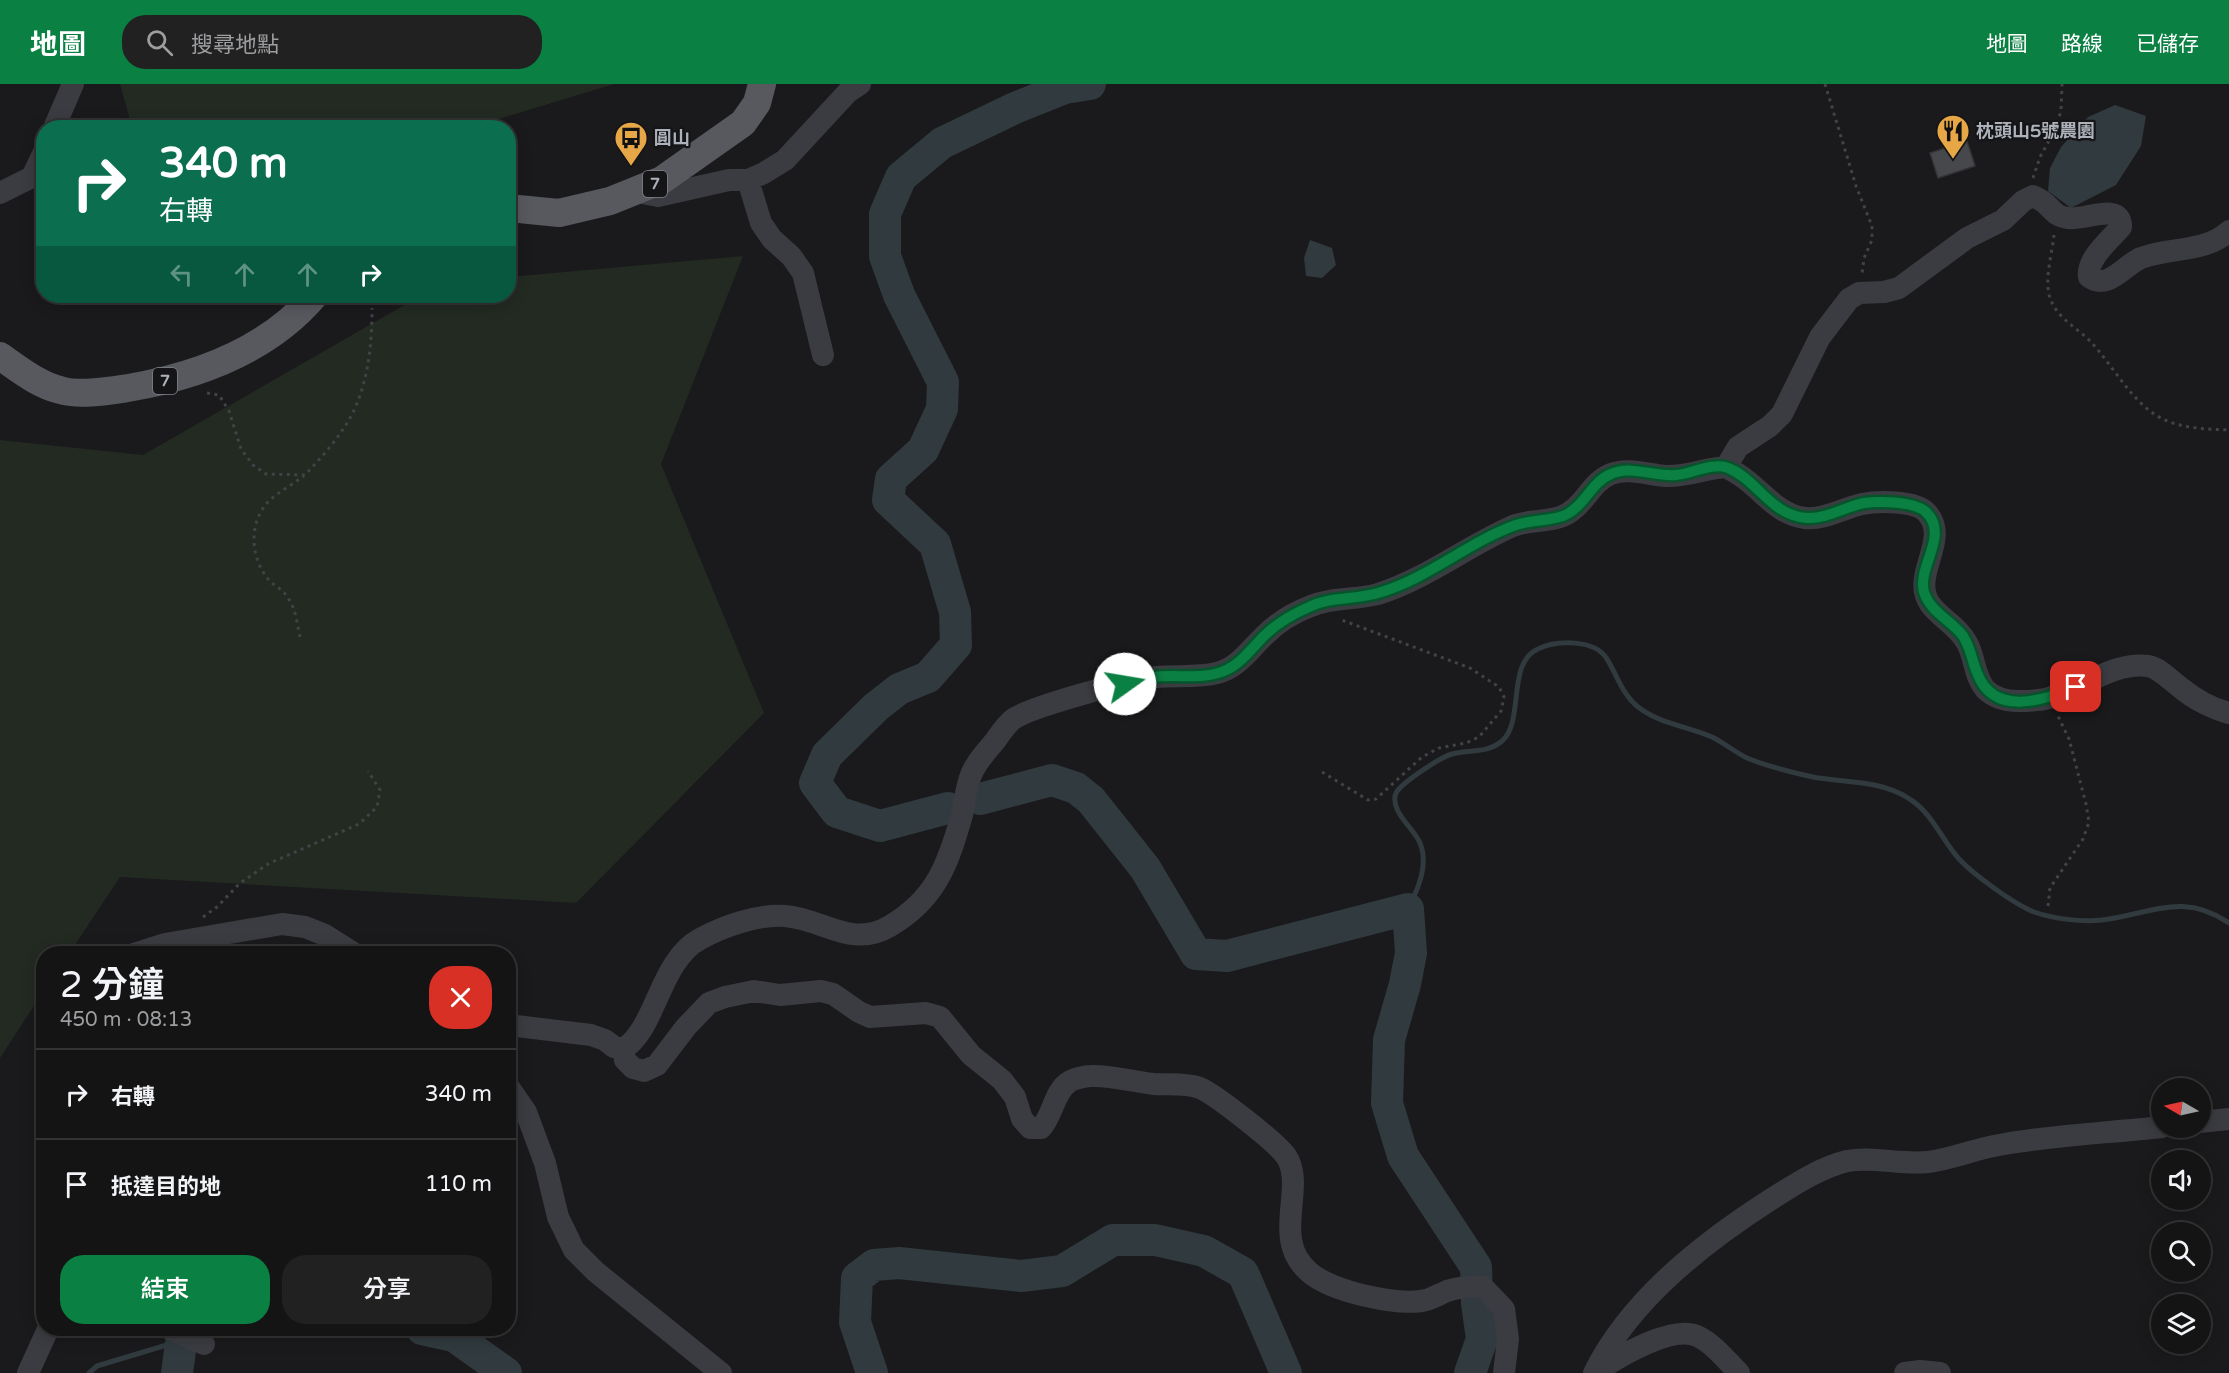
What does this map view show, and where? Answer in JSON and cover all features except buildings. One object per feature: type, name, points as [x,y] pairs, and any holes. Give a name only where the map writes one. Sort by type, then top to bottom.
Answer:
[{"type":"main road","name":"7","points":[[516,209],[559,213],[610,201],[662,180],[743,123],[757,103],[762,84]]},
{"type":"main road","name":"7","points":[[0,356],[30,377],[61,391],[102,392],[162,382],[200,371],[253,347],[298,315],[308,303]]},
{"type":"street","points":[[58,120],[74,84]]},
{"type":"street","points":[[637,192],[658,196],[729,180],[748,180],[764,173],[785,160],[849,92],[860,84]]},
{"type":"street","points":[[0,193],[32,177],[36,169]]},
{"type":"street","points":[[748,180],[761,223],[772,239],[790,256],[803,273],[823,355]]},
{"type":"street","points":[[1726,466],[1738,447],[1770,426],[1782,414],[1820,337],[1850,299],[1859,293],[1884,292],[1899,288],[1967,238],[2002,220],[2033,196],[2044,200],[2055,215],[2084,219],[2110,212],[2121,220],[2121,226],[2091,264],[2088,271],[2089,277],[2094,281],[2102,282],[2112,279],[2142,258],[2163,251],[2206,245],[2222,238],[2229,231]]},
{"type":"street","points":[[516,1026],[591,1035],[623,1049],[631,1045],[671,970],[684,951],[698,940],[762,917],[783,916],[804,919],[860,937],[874,934],[891,926],[925,899],[939,880],[962,813],[972,771],[1008,723],[1018,715],[1078,696],[1152,677],[1215,674],[1227,670],[1246,656],[1266,634],[1311,606],[1335,599],[1379,593],[1422,575],[1515,525],[1560,517],[1574,511],[1602,479],[1613,472],[1627,470],[1667,476],[1684,475],[1726,466],[1746,479],[1780,509],[1804,518],[1819,517],[1865,503],[1903,503],[1915,506],[1927,512],[1934,526],[1934,542],[1923,591],[1930,604],[1959,631],[1968,644],[1977,674],[1985,688],[1996,697],[2010,701],[2050,698],[2122,668],[2150,666],[2208,705],[2229,713]]},
{"type":"street","points":[[159,946],[282,924],[305,927],[325,935],[342,946]]},
{"type":"street","points":[[623,1049],[625,1059],[633,1068],[644,1071],[657,1065],[686,1027],[709,1004],[725,997],[754,991],[780,995],[821,991],[833,994],[870,1017],[913,1013],[926,1013],[940,1017],[971,1055],[1002,1080],[1015,1097],[1022,1119],[1029,1128],[1041,1128],[1048,1121],[1061,1090],[1069,1082],[1091,1076],[1199,1088],[1246,1120],[1286,1156],[1292,1172],[1290,1230],[1292,1246],[1297,1260],[1310,1274],[1372,1298],[1407,1303],[1427,1300],[1474,1286],[1504,1309],[1508,1339],[1504,1373]]},
{"type":"street","points":[[516,1098],[526,1112],[545,1163],[558,1217],[574,1250],[596,1272],[721,1373]]},
{"type":"street","points":[[2211,1121],[2229,1119]]},
{"type":"street","points":[[1595,1373],[1626,1321],[1686,1261],[1733,1224],[1795,1184],[1822,1170],[1848,1161],[1873,1160],[1904,1164],[1930,1162],[1999,1144],[2151,1128]]},
{"type":"street","points":[[1595,1373],[1623,1354],[1657,1340],[1686,1333],[1698,1336],[1706,1342],[1739,1373]]},
{"type":"street","points":[[28,1373],[46,1336]]},
{"type":"street","points":[[186,1336],[204,1344]]},
{"type":"street","points":[[1905,1373],[1920,1371],[1940,1373]]},
{"type":"path","points":[[1825,84],[1856,186],[1872,226],[1872,240],[1864,258],[1859,293]]},
{"type":"path","points":[[2033,196],[2032,181],[2061,111],[2062,84]]},
{"type":"path","points":[[2055,215],[2048,280],[2049,296],[2055,308],[2098,349],[2149,410],[2169,422],[2196,428],[2229,430]]},
{"type":"path","points":[[300,637],[294,607],[287,595],[270,582],[259,567],[253,546],[257,518],[270,500],[305,475],[343,431],[359,399],[372,345],[372,308]]},
{"type":"path","points":[[207,393],[219,395],[229,411],[241,449],[253,465],[266,474],[305,475]]},
{"type":"path","points":[[1311,606],[1352,625],[1470,668],[1499,687],[1504,697],[1501,711],[1479,737],[1466,743],[1440,748],[1422,757],[1376,799],[1368,800],[1322,772]]},
{"type":"path","points":[[2048,906],[2050,888],[2083,839],[2089,822],[2069,739],[2050,698]]},
{"type":"path","points":[[198,920],[217,907],[240,884],[268,864],[359,824],[377,807],[380,790],[369,771]]},
{"type":"shaded area","points":[[120,84],[614,84],[496,120],[130,120]]},
{"type":"shaded area","points":[[2115,105],[2146,116],[2141,146],[2116,185],[2071,208],[2048,191],[2050,168],[2061,147],[2088,117]]},
{"type":"shaded area","points":[[1310,240],[1332,248],[1336,265],[1322,278],[1306,276],[1304,258]]},
{"type":"shaded area","points":[[743,256],[661,464],[764,713],[576,903],[120,877],[74,946],[36,946],[36,1003],[0,1058],[0,440],[143,455],[408,303],[516,303],[516,276]]},
{"type":"waterway","points":[[948,808],[880,826],[837,812],[815,783],[827,755],[876,707],[899,689],[928,677],[956,645],[955,612],[935,544],[888,500],[891,479],[923,450],[942,409],[943,382],[899,295],[885,256],[885,214],[901,177],[942,143],[1015,108],[1065,88],[1090,84]]},
{"type":"waterway","points":[[1408,909],[1421,877],[1423,860],[1420,843],[1396,806],[1396,793],[1413,777],[1447,756],[1484,750],[1502,741],[1509,732],[1513,720],[1522,666],[1528,656],[1546,646],[1575,643],[1601,652],[1632,702],[1646,713],[1703,733],[1747,758],[1762,763],[1813,777],[1874,785],[1908,798],[1924,811],[1966,866],[2005,896],[2034,912],[2059,918],[2094,921],[2182,906],[2212,913],[2229,923]]},
{"type":"waterway","points":[[980,799],[1052,780],[1076,788],[1091,800],[1145,868],[1196,954],[1227,956],[1408,909],[1411,953],[1389,1040],[1387,1103],[1403,1156],[1476,1267],[1477,1303],[1482,1339],[1470,1373]]},
{"type":"waterway","points":[[872,1373],[855,1322],[857,1278],[874,1265],[899,1263],[1021,1276],[1062,1271],[1113,1240],[1155,1240],[1204,1251],[1243,1273],[1286,1373]]},
{"type":"waterway","points":[[177,1373],[182,1336]]},
{"type":"waterway","points":[[454,1336],[506,1373]]},
{"type":"waterway","points":[[89,1373],[97,1366],[180,1341]]},
{"type":"place","name":"枕頭山5號農園","points":[[1953,160]]},
{"type":"place","name":"圓山","points":[[631,167]]},
{"type":"route","points":[[1125,684],[1152,677],[1215,674],[1227,670],[1246,656],[1266,634],[1288,618],[1311,606],[1335,599],[1379,593],[1422,575],[1515,525],[1560,517],[1574,511],[1602,479],[1613,472],[1627,470],[1667,476],[1684,475],[1726,466],[1746,479],[1780,509],[1804,518],[1819,517],[1865,503],[1903,503],[1927,512],[1934,526],[1934,542],[1923,591],[1930,604],[1959,631],[1968,644],[1977,674],[1985,688],[1996,697],[2010,701],[2032,701],[2050,698],[2076,687]]}]
